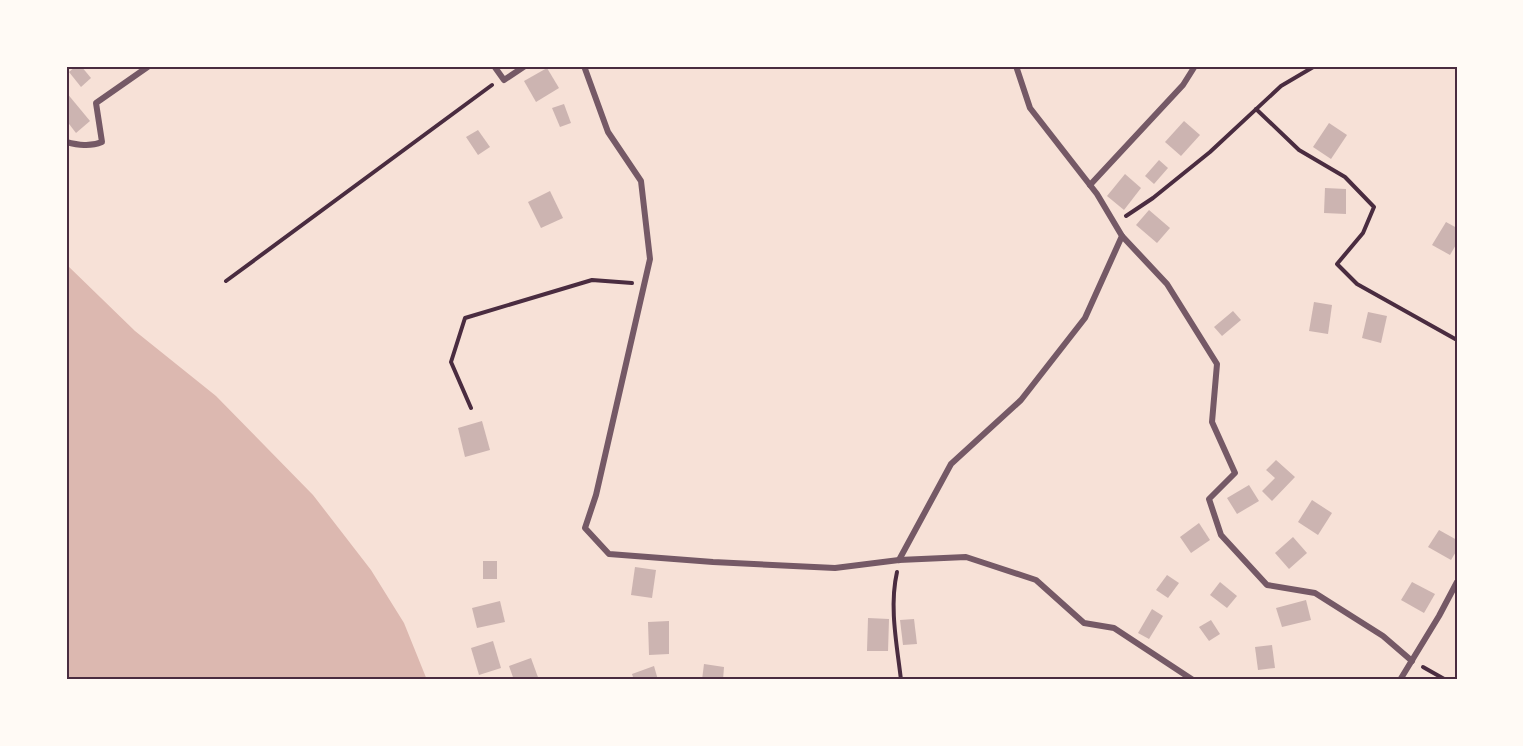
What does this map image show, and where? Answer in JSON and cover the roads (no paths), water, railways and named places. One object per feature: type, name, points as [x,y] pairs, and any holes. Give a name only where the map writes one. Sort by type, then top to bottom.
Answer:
[{"type":"street","points":[[66,142],[95,145],[102,141],[96,104],[149,66]]},
{"type":"street","points":[[494,66],[504,80],[525,66]]},
{"type":"street","points":[[584,66],[608,132],[641,181],[650,259],[596,495],[585,528],[601,546],[609,554],[835,568],[899,560],[966,557],[1036,580],[1084,623],[1114,628],[1192,680]]},
{"type":"street","points":[[1016,66],[1030,108],[1090,184],[1122,236],[1167,284],[1217,364],[1212,422],[1235,473],[1209,499],[1221,535],[1267,585],[1315,593],[1383,636],[1412,661]]},
{"type":"street","points":[[1090,184],[1183,85],[1196,66]]},
{"type":"street","points":[[899,560],[951,464],[1021,400],[1085,318],[1122,236]]},
{"type":"street","points":[[1400,680],[1457,582]]}]
